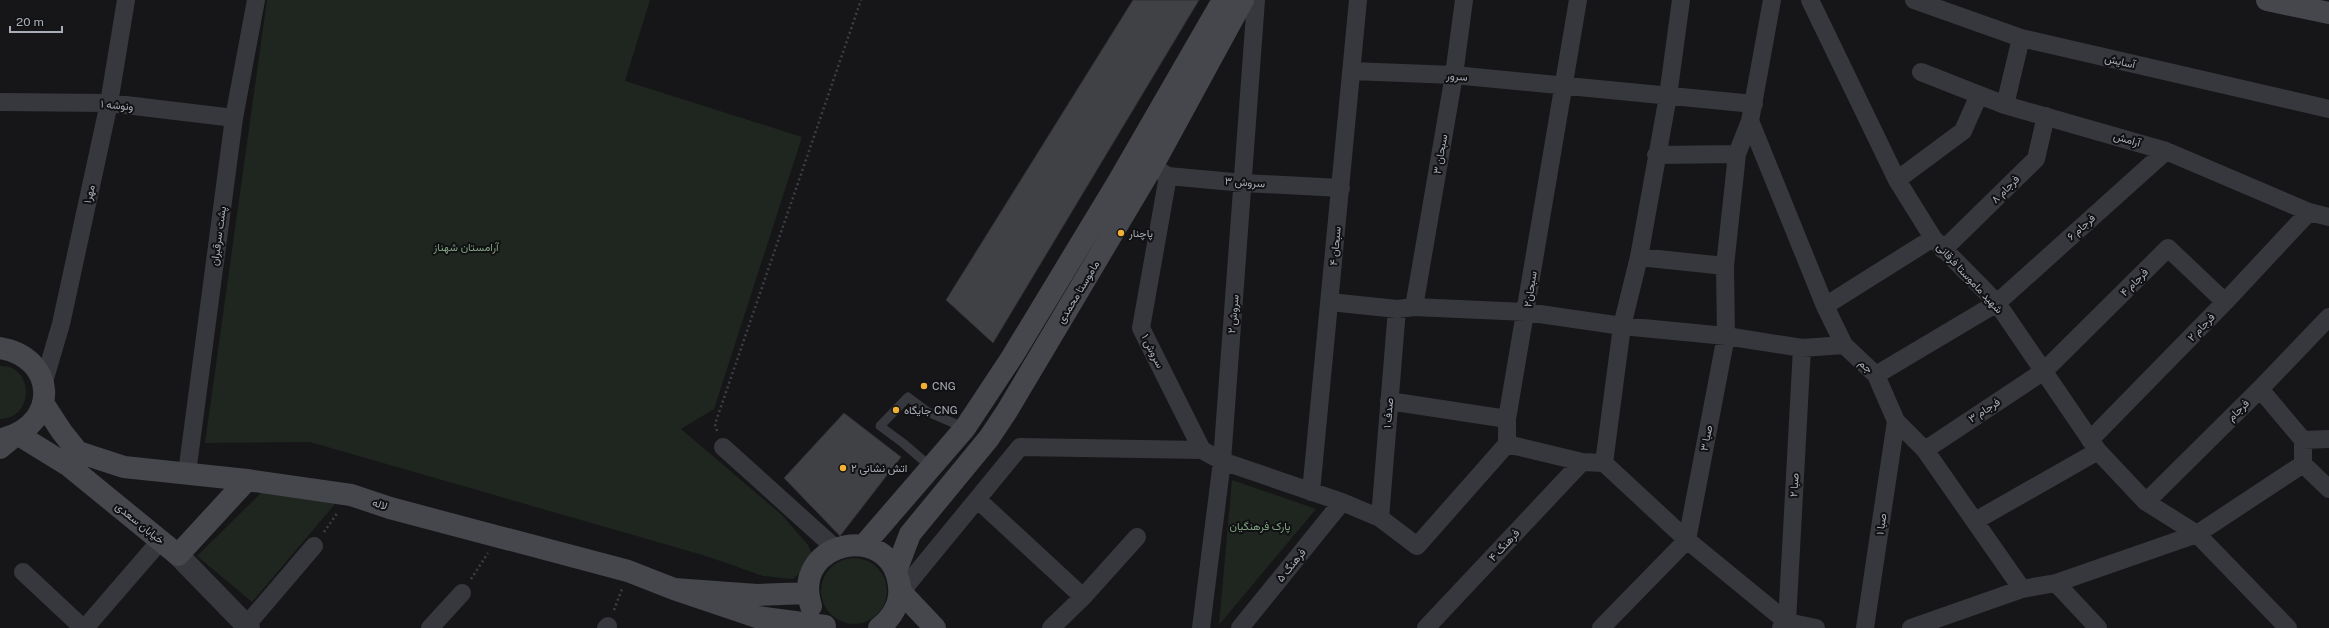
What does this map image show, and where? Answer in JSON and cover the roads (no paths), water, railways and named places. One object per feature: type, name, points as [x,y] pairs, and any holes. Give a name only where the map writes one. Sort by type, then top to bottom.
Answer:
[{"type":"main road","name":"ماموستا محمدی","points":[[864,545],[965,428],[1012,357],[1118,182],[1223,0]]},
{"type":"main road","name":"ماموستا محمدی","points":[[879,628],[894,612],[900,591],[898,581],[910,534],[988,438],[1007,411],[1160,171],[1243,0]]},
{"type":"main road","points":[[2267,0],[2329,13]]},
{"type":"main road","points":[[0,348],[16,351],[30,360],[39,373],[43,394],[33,424],[8,436],[0,448]]},
{"type":"main road","name":"لاله","points":[[43,394],[62,432],[78,452],[124,467],[247,480],[350,495],[390,508],[628,571],[674,590]]},
{"type":"main road","name":"خیابان سعدی","points":[[8,436],[69,466],[162,540],[178,555]]},
{"type":"main road","points":[[178,555],[247,480]]},
{"type":"main road","points":[[827,627],[816,616],[810,605],[808,593],[809,579],[814,566],[823,555],[835,548],[864,545],[877,550],[888,559],[898,581],[935,628]]},
{"type":"main road","points":[[674,590],[757,595],[808,593]]},
{"type":"main road","points":[[674,590],[757,617],[827,627]]},
{"type":"street","name":"مهر۱","points":[[43,394],[61,324],[109,103],[126,0]]},
{"type":"street","name":"پشت سرقبران","points":[[187,473],[234,118],[256,0]]},
{"type":"street","name":"سروش ۲","points":[[1201,628],[1222,461],[1244,183],[1256,0]]},
{"type":"street","name":"سبحان ۴","points":[[1311,492],[1358,0]]},
{"type":"street","name":"سبحان ۳","points":[[1406,308],[1454,75],[1464,0]]},
{"type":"street","name":"سبحان۲","points":[[1508,444],[1508,419],[1562,86],[1578,0]]},
{"type":"street","points":[[1604,463],[1622,326],[1639,257],[1656,155],[1668,96],[1681,0]]},
{"type":"street","name":"صبا ۳","points":[[1687,540],[1726,336],[1725,266],[1737,154],[1752,112],[1772,0]]},
{"type":"street","name":"شهید ماموستا فرقانی","points":[[1810,0],[1897,180],[1938,244],[1997,303],[2094,445],[2146,502],[2197,534],[2288,628]]},
{"type":"street","name":"آسایش","points":[[1914,0],[2021,38],[2329,109]]},
{"type":"street","points":[[2005,105],[2021,38]]},
{"type":"street","name":"سرور","points":[[1351,71],[1454,75],[1668,96],[1752,112]]},
{"type":"street","name":"آرامش","points":[[1921,72],[2005,105],[2166,151],[2309,212],[2329,217]]},
{"type":"street","points":[[1897,180],[1963,131],[1979,95]]},
{"type":"street","name":"ونوشه ۱","points":[[0,102],[109,103],[234,118]]},
{"type":"street","name":"جم","points":[[1752,112],[1825,306],[1844,345],[1876,375],[1896,421],[1925,450],[1976,521],[2022,590]]},
{"type":"street","name":"فرجام ۸","points":[[1825,306],[1938,244],[2036,159],[2046,116]]},
{"type":"street","name":"فرجام ۶","points":[[1876,375],[1997,303],[2166,151]]},
{"type":"street","points":[[1656,155],[1737,154]]},
{"type":"street","name":"سروش ۳","points":[[1160,171],[1244,183],[1341,188]]},
{"type":"street","name":"سروش ۱","points":[[1160,171],[1141,328],[1202,450]]},
{"type":"street","name":"فرجام ۲","points":[[1976,521],[2094,445],[2309,212]]},
{"type":"street","name":"فرجام ۴","points":[[2044,371],[2168,248],[2225,302]]},
{"type":"street","points":[[1639,257],[1725,266]]},
{"type":"street","points":[[1330,302],[1406,308],[1526,312],[1622,326],[1726,336],[1802,348],[1844,345]]},
{"type":"street","name":"صدف ۱","points":[[1380,518],[1389,401],[1406,308]]},
{"type":"street","name":"فرجام","points":[[2146,502],[2260,389],[2329,317]]},
{"type":"street","name":"صبا ۲","points":[[1784,625],[1802,348]]},
{"type":"street","name":"فرجام ۳","points":[[1925,450],[2044,371]]},
{"type":"street","points":[[2260,389],[2303,440],[2303,464],[2329,489]]},
{"type":"street","points":[[1389,401],[1508,419]]},
{"type":"street","name":"صبا ۱","points":[[1865,628],[1896,421]]},
{"type":"street","points":[[2303,440],[2329,439]]},
{"type":"street","points":[[898,581],[977,499],[1020,447],[1202,450],[1222,461],[1342,502],[1380,518],[1418,546],[1508,444],[1582,462],[1604,463],[1687,540],[1784,625],[1816,628]]},
{"type":"street","points":[[723,447],[835,548]]},
{"type":"street","name":"فرهنگ ۴","points":[[1426,628],[1582,462]]},
{"type":"street","points":[[1911,628],[2022,590],[2056,583],[2197,534],[2303,464]]},
{"type":"street","points":[[977,499],[1083,597]]},
{"type":"street","name":"فرهنگ ۵","points":[[1240,628],[1342,502]]},
{"type":"street","points":[[1051,628],[1083,597],[1137,537]]},
{"type":"street","points":[[23,572],[84,628],[162,540]]},
{"type":"street","points":[[1601,628],[1687,540]]},
{"type":"street","points":[[246,627],[314,546]]},
{"type":"street","name":"خیابان سعدی","points":[[178,555],[246,627]]},
{"type":"street","points":[[2056,583],[2098,628]]},
{"type":"street","points":[[430,628],[462,593]]},
{"type":"lane","points":[[932,468],[903,443],[880,426],[908,397],[928,412],[965,428]]},
{"type":"place","name":"پاچنار","points":[[1121,233]]},
{"type":"place","name":"CNG","points":[[924,386]]},
{"type":"place","name":"جایگاه CNG","points":[[896,410]]},
{"type":"place","name":"اتش نشانی ۲","points":[[843,468]]},
{"type":"park label","name":"آرامستان شهناز","points":[[466,247]]},
{"type":"park label","name":"پارک فرهنگیان","points":[[1260,526]]}]
